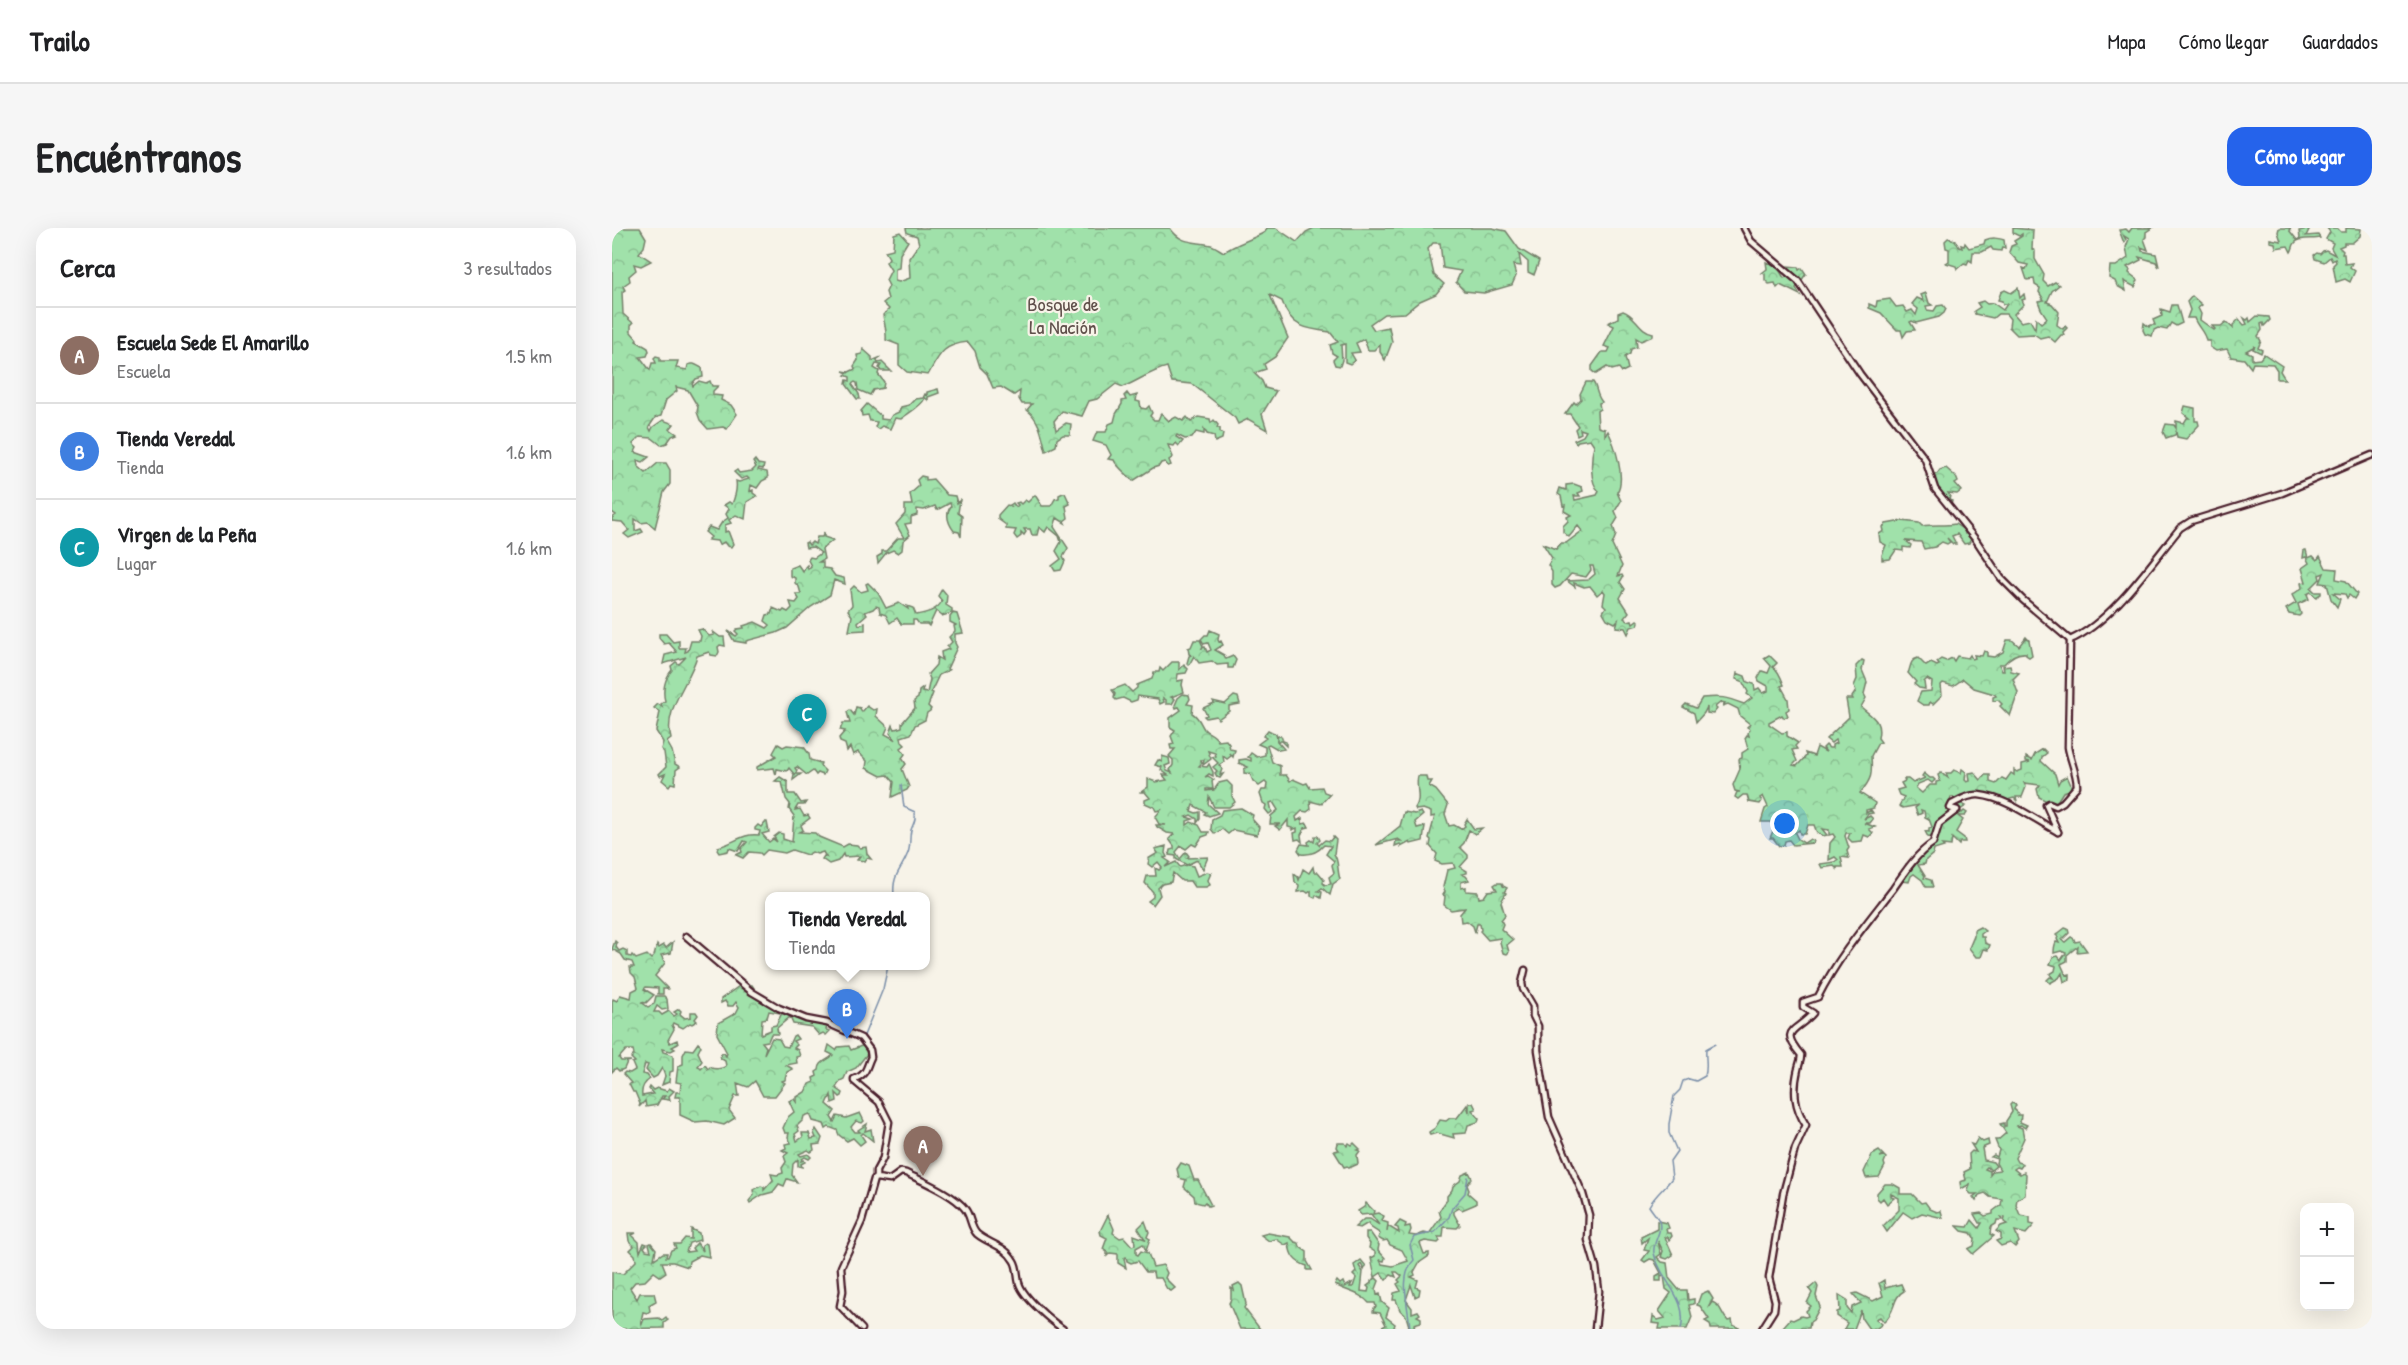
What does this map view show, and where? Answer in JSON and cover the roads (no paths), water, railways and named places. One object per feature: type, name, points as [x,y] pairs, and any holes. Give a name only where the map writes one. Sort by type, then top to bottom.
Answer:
[{"type":"street","points":[[1744,228],[1751,241],[1798,281],[1860,374],[1925,459],[1935,489],[1976,540],[2001,578],[2070,640]]},
{"type":"street","points":[[2070,640],[2086,634],[2120,600],[2180,528],[2192,521],[2282,493],[2372,455]]},
{"type":"street","points":[[1762,1329],[1774,1310],[1775,1301],[1769,1278],[1783,1194],[1795,1149],[1806,1125],[1795,1099],[1801,1055],[1789,1038],[1796,1026],[1813,1013],[1802,1004],[1818,997],[1838,959],[1899,879],[1926,847],[1933,843],[1939,825],[1957,810],[1950,808],[1952,804],[1978,795],[2002,801],[2058,832],[2046,805],[2049,803],[2056,806],[2063,802],[2077,786],[2068,747],[2070,640]]},
{"type":"street","points":[[686,936],[735,979],[769,1002],[806,1018],[827,1023],[862,1039],[870,1050],[868,1068],[854,1079],[854,1082],[879,1102],[889,1122],[883,1158],[876,1171],[876,1178],[862,1221],[841,1267],[843,1291],[840,1306],[862,1329]]},
{"type":"street","points":[[1525,970],[1523,989],[1533,1006],[1533,1016],[1538,1026],[1538,1050],[1549,1117],[1583,1194],[1589,1215],[1588,1240],[1596,1268],[1599,1291],[1595,1329]]},
{"type":"street","points":[[876,1178],[890,1180],[901,1172],[906,1173],[959,1202],[967,1210],[972,1228],[978,1234],[998,1244],[1015,1262],[1019,1285],[1026,1296],[1044,1312],[1051,1322],[1063,1329]]},
{"type":"waterway","points":[[894,892],[896,877],[908,853],[915,817],[915,812],[904,807],[901,785]]},
{"type":"waterway","points":[[863,1038],[883,989],[887,970]]},
{"type":"waterway","points":[[1681,1329],[1682,1318],[1678,1299],[1657,1263],[1654,1253],[1660,1225],[1649,1206],[1672,1178],[1670,1161],[1677,1151],[1669,1133],[1674,1096],[1680,1090],[1683,1081],[1689,1079],[1696,1081],[1705,1076],[1706,1049],[1715,1044]]},
{"type":"waterway","points":[[1410,1329],[1405,1283],[1409,1267],[1414,1260],[1410,1245],[1414,1237],[1435,1232],[1449,1217],[1452,1208],[1465,1193],[1468,1177]]},
{"type":"place","name":"Virgen de la Peña","points":[[807,744]]},
{"type":"place","name":"Tienda Veredal","points":[[847,1039]]},
{"type":"place","name":"Escuela Sede El Amarillo","points":[[923,1176]]},
{"type":"park label","name":"Bosque de La Nación","points":[[1063,316]]}]
